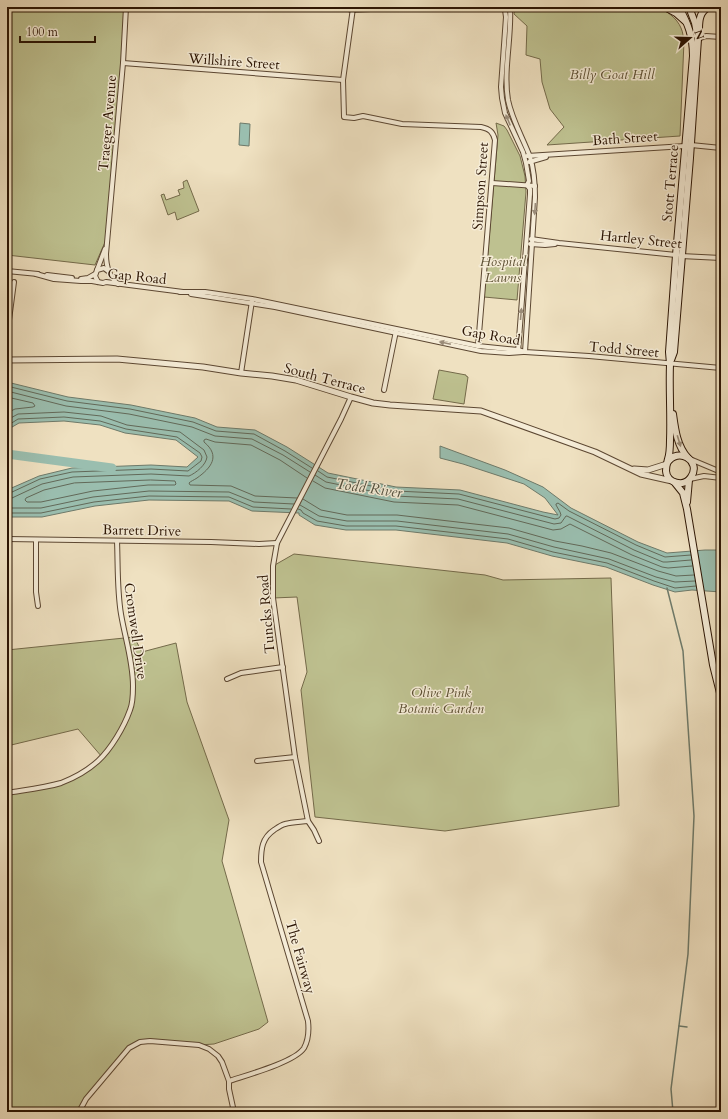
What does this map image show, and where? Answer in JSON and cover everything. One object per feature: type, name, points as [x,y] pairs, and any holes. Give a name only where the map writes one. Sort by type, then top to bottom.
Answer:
[{"type":"highway","points":[[342,7],[389,7]]},
{"type":"main road","points":[[665,7],[682,18],[689,25]]},
{"type":"main road","name":"Stott Terrace","points":[[679,7],[689,25],[693,42],[688,146]]},
{"type":"main road","name":"Stott Terrace","points":[[667,464],[670,451],[669,352],[698,39],[695,23],[689,7]]},
{"type":"main road","points":[[698,39],[701,15],[705,9],[709,7]]},
{"type":"main road","name":"Stott Terrace","points":[[669,395],[677,437],[683,453],[689,459]]},
{"type":"main road","points":[[687,509],[690,479],[694,468],[689,459],[681,455],[672,457],[666,468],[668,476],[683,493],[687,509],[713,665],[721,697]]},
{"type":"main road","points":[[674,482],[683,483],[690,479]]},
{"type":"street","name":"Traeger Avenue","points":[[106,282],[109,279],[106,260],[123,63],[126,7]]},
{"type":"street","points":[[503,7],[506,16],[502,87],[503,103],[512,128],[527,156]]},
{"type":"street","points":[[510,7],[507,80],[508,97],[512,114],[529,162],[536,197],[525,352]]},
{"type":"street","points":[[343,80],[353,8]]},
{"type":"street","points":[[698,39],[711,36],[721,37]]},
{"type":"street","name":"Willshire Street","points":[[123,63],[343,80]]},
{"type":"street","name":"Simpson Street","points":[[343,80],[344,117],[354,118],[363,116],[402,124],[481,127],[488,128],[494,134],[496,140],[478,346]]},
{"type":"street","name":"Bath Street","points":[[527,156],[688,146],[721,148]]},
{"type":"street","name":"Bath Street","points":[[529,162],[554,155]]},
{"type":"street","points":[[527,185],[529,181],[529,162]]},
{"type":"street","points":[[492,183],[535,186]]},
{"type":"street","points":[[518,351],[530,194],[530,190],[527,185]]},
{"type":"street","name":"Hartley Street","points":[[527,239],[678,255],[721,258]]},
{"type":"street","name":"Traeger Avenue","points":[[96,272],[108,241]]},
{"type":"street","name":"Hartley Street","points":[[527,244],[545,245],[559,243]]},
{"type":"street","points":[[81,279],[88,278],[104,268],[118,284]]},
{"type":"street","name":"Gap Road","points":[[7,271],[180,292],[205,292],[380,327],[481,351],[498,353],[518,351]]},
{"type":"street","points":[[96,272],[95,278],[98,282]]},
{"type":"street","name":"Gap Road","points":[[36,274],[54,279],[92,281]]},
{"type":"street","points":[[7,335],[14,282]]},
{"type":"street","points":[[241,373],[252,301]]},
{"type":"street","points":[[384,390],[396,331]]},
{"type":"street","name":"Gap Road","points":[[396,331],[478,346],[525,352]]},
{"type":"street","name":"Todd Street","points":[[525,352],[721,368]]},
{"type":"street","name":"South Terrace","points":[[7,360],[118,359],[203,367],[296,380],[351,398],[373,403],[481,411],[595,452],[648,476],[674,482]]},
{"type":"street","name":"Tuncks Road","points":[[319,841],[308,821],[295,757],[274,598],[273,566],[277,543],[351,398]]},
{"type":"street","points":[[689,459],[721,472]]},
{"type":"street","name":"South Terrace","points":[[628,468],[648,470],[667,464]]},
{"type":"street","points":[[690,479],[704,476],[721,478]]},
{"type":"street","name":"Barrett Drive","points":[[7,539],[259,544],[277,543]]},
{"type":"street","points":[[36,540],[36,592],[38,606]]},
{"type":"street","name":"Cromwell Drive","points":[[7,793],[41,788],[62,782],[89,768],[98,761],[112,744],[130,710],[133,687],[132,670],[118,590],[117,541]]},
{"type":"street","points":[[226,679],[240,673],[283,667]]},
{"type":"street","points":[[257,761],[295,757]]},
{"type":"street","name":"The Fairway","points":[[229,1082],[287,1061],[298,1055],[304,1048],[307,1041],[309,1031],[308,1021],[261,862],[261,852],[262,844],[266,838],[278,827],[284,824],[308,821]]},
{"type":"street","points":[[79,1112],[86,1099],[129,1048],[140,1042],[146,1041],[199,1046],[209,1049],[218,1056],[222,1062],[229,1082],[234,1112]]},
{"type":"green space","points":[[7,7],[126,7],[109,233],[95,265],[7,255]]},
{"type":"green space","name":"Billy Goat Hill","points":[[515,7],[656,7],[671,15],[679,24],[684,41],[680,136],[547,145],[564,127],[550,109],[542,82],[540,59],[526,55],[527,26],[514,14]]},
{"type":"green space","name":"Hospital Lawns","points":[[496,123],[504,126],[507,130],[520,156],[525,176],[526,192],[517,300],[484,297],[498,135]]},
{"type":"green space","points":[[187,180],[199,211],[177,220],[175,212],[168,215],[161,195],[164,194],[166,200],[180,195],[178,190],[184,188],[183,182]]},
{"type":"green space","points":[[439,370],[466,375],[468,377],[464,404],[433,399]]},
{"type":"green space","name":"Olive Pink Botanic Garden","points":[[294,554],[485,575],[503,580],[611,578],[619,806],[445,831],[315,817],[301,690],[307,672],[297,597],[273,598],[273,566]]},
{"type":"green space","points":[[134,637],[142,652],[176,643],[187,702],[229,820],[222,861],[268,1022],[259,1029],[214,1044],[199,1045],[150,1041],[129,1048],[86,1099],[79,1112],[7,1112],[7,793],[51,785],[79,774],[102,757],[78,729],[7,746],[7,650]]},
{"type":"water","points":[[240,123],[250,124],[249,146],[239,145]]},
{"type":"water","points":[[7,382],[68,397],[131,405],[195,418],[217,427],[255,430],[287,447],[328,473],[396,487],[460,490],[558,515],[545,498],[524,484],[440,458],[440,446],[505,470],[543,487],[571,508],[638,542],[667,553],[721,549],[721,592],[692,590],[675,592],[606,567],[552,556],[507,543],[396,530],[346,530],[315,525],[299,515],[299,513],[252,511],[229,501],[149,500],[95,506],[42,517],[7,517],[7,490],[39,476],[72,468],[151,465],[187,467],[198,457],[176,440],[125,433],[100,425],[64,421],[19,423],[7,430]]},
{"type":"waterway","name":"Todd River","points":[[7,454],[112,468]]},
{"type":"waterway","points":[[667,588],[683,651],[694,816],[688,954],[671,1089],[673,1112]]},
{"type":"waterway","points":[[679,1026],[687,1027]]}]
